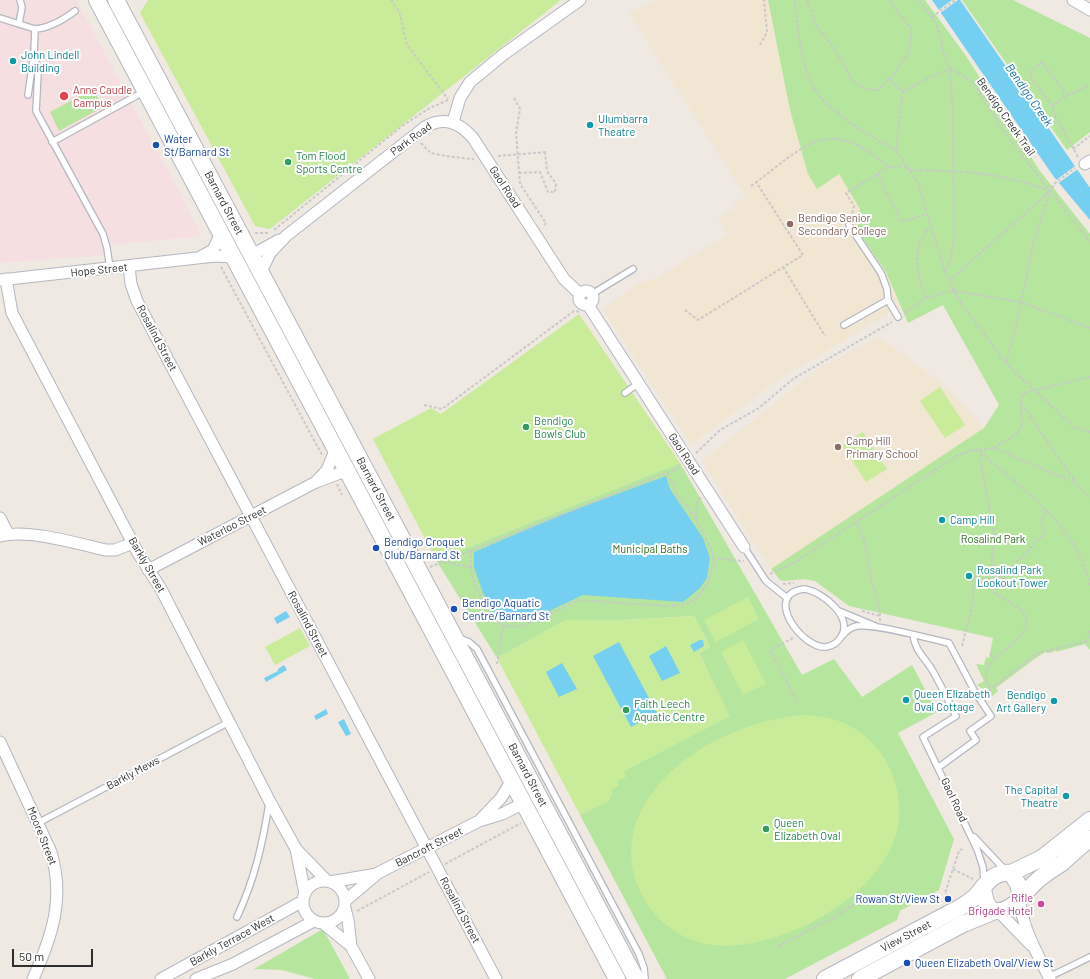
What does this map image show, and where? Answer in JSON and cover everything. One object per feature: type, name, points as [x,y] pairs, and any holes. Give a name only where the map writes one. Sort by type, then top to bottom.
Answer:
[{"type":"main road","name":"Barnard Street","points":[[116,0],[636,979]]},
{"type":"main road","name":"Barnard Street","points":[[99,1],[145,91],[348,470],[617,979]]},
{"type":"main road","points":[[141,48],[141,65],[149,78],[149,84],[145,91]]},
{"type":"main road","points":[[252,255],[248,263],[267,302],[289,360]]},
{"type":"main road","points":[[310,365],[319,394],[352,460],[352,468],[348,470]]},
{"type":"main road","points":[[430,592],[428,604],[461,673],[468,696]]},
{"type":"main road","points":[[491,705],[499,736],[528,792],[528,799],[524,803]]},
{"type":"main road","points":[[1090,820],[1042,858],[1008,872],[996,875],[981,884],[987,904],[997,911],[1010,907],[1040,878],[1090,839]]},
{"type":"main road","points":[[1008,872],[1018,884],[1020,897]]},
{"type":"main road","name":"View Street","points":[[825,979],[954,911],[973,898],[981,884]]},
{"type":"main road","name":"View Street","points":[[860,979],[963,924],[997,911]]},
{"type":"street","points":[[453,122],[460,98],[470,82],[504,54],[580,0]]},
{"type":"street","points":[[1075,1],[1090,5]]},
{"type":"street","points":[[1075,1],[1090,10]]},
{"type":"street","name":"Park Road","points":[[260,272],[270,253],[286,236],[414,135],[432,122],[453,122]]},
{"type":"street","name":"Gaol Road","points":[[453,122],[462,126],[473,138],[564,279],[580,294],[581,302],[590,300],[595,317],[744,547]]},
{"type":"street","name":"Hope Street","points":[[198,258],[212,251],[216,246],[221,233]]},
{"type":"street","name":"Park Road","points":[[252,255],[286,236]]},
{"type":"street","name":"Hope Street","points":[[3,279],[198,258],[221,256],[234,257]]},
{"type":"street","name":"Rosalind Street","points":[[129,266],[131,284],[137,301],[496,979]]},
{"type":"street","name":"Barkly Street","points":[[3,279],[12,314],[133,543],[148,570],[161,589],[270,802],[296,849],[328,882]]},
{"type":"street","name":"Waterloo Street","points":[[316,482],[327,470],[336,448]]},
{"type":"street","name":"Waterloo Street","points":[[148,570],[316,482],[348,470]]},
{"type":"street","points":[[0,518],[4,535],[29,535],[105,550],[115,550],[133,543]]},
{"type":"street","name":"Moore Street","points":[[0,742],[3,757],[38,823],[51,852],[55,867],[57,905],[47,946],[32,979]]},
{"type":"street","name":"Bancroft Street","points":[[479,821],[498,802],[512,780]]},
{"type":"street","name":"Bancroft Street","points":[[347,908],[378,874],[479,821],[502,814],[524,803]]},
{"type":"street","name":"Barkly Street","points":[[296,849],[304,898]]},
{"type":"street","name":"Bancroft Street","points":[[328,882],[378,874]]},
{"type":"street","points":[[351,946],[306,913],[304,898],[314,884],[328,882],[341,889],[347,908],[351,946],[369,979]]},
{"type":"street","points":[[1020,897],[1021,912],[1037,952],[1050,978]]},
{"type":"street","name":"Barkly Terrace West","points":[[161,979],[304,898]]},
{"type":"street","points":[[319,922],[337,919],[347,908]]},
{"type":"street","points":[[997,911],[1037,952]]},
{"type":"street","name":"Barkly Terrace West","points":[[196,979],[233,964],[319,922]]},
{"type":"lane","points":[[19,24],[22,7],[20,0]]},
{"type":"lane","points":[[0,18],[35,29],[43,28],[65,18],[75,11]]},
{"type":"lane","points":[[28,95],[34,53],[35,29]]},
{"type":"lane","points":[[34,53],[38,74],[36,112],[103,234],[110,268]]},
{"type":"lane","points":[[52,142],[145,91]]},
{"type":"lane","points":[[849,225],[881,273],[887,289],[888,300],[898,317]]},
{"type":"lane","points":[[590,300],[633,269]]},
{"type":"lane","points":[[844,325],[888,300]]},
{"type":"lane","points":[[625,393],[639,383]]},
{"type":"lane","name":"Gaol Road","points":[[744,547],[764,578],[787,598]]},
{"type":"lane","points":[[879,628],[837,610],[811,590],[800,589],[787,598],[785,607],[788,617],[800,632],[815,645],[830,646],[838,642],[845,632],[856,626],[879,628],[949,644],[979,698],[991,716],[970,731],[976,740],[939,767]]},
{"type":"lane","points":[[837,610],[844,620],[845,628],[842,636]]},
{"type":"lane","name":"Gaol Road","points":[[913,635],[914,643],[919,654],[931,668],[956,716],[923,736],[939,767],[981,861],[981,884]]},
{"type":"lane","points":[[455,637],[469,642],[477,649],[592,869],[639,954],[644,968],[645,979]]},
{"type":"lane","points":[[513,747],[514,720]]},
{"type":"lane","name":"Barkly Mews","points":[[38,823],[229,722]]},
{"type":"lane","points":[[237,917],[250,890],[256,872],[270,802]]},
{"type":"lane","name":"Gaol Road","points":[[969,833],[1008,872]]},
{"type":"lane","points":[[592,869],[592,896]]},
{"type":"lane","points":[[1050,978],[1090,957]]},
{"type":"path","points":[[392,0],[399,11],[407,45],[448,99]]},
{"type":"path","points":[[760,45],[766,32],[764,0]]},
{"type":"path","points":[[795,0],[804,58],[812,83],[817,93],[834,111],[896,151],[910,170],[920,188],[930,227],[945,272],[953,290],[1006,363],[1074,427],[1090,432]]},
{"type":"path","points":[[807,0],[816,25],[837,52],[852,81],[866,89],[879,90],[888,79],[903,91]]},
{"type":"path","points":[[888,0],[912,30],[909,52],[889,80],[903,91]]},
{"type":"path","points":[[919,0],[932,17],[940,35],[944,55],[950,68],[953,110],[954,238],[952,258],[945,272]]},
{"type":"path","points":[[932,17],[955,0]]},
{"type":"path","points":[[1006,363],[1034,241],[1050,192],[1054,184],[1083,163],[1073,149],[1054,114],[1053,106],[1030,76],[1031,71],[1040,63],[1043,64],[1067,95]]},
{"type":"path","points":[[903,91],[950,68]]},
{"type":"path","name":"Bendigo Creek Trail","points":[[950,68],[973,82],[1005,133],[1090,242]]},
{"type":"path","points":[[1053,106],[1067,95],[1074,94],[1090,85]]},
{"type":"path","points":[[896,151],[903,91]]},
{"type":"path","points":[[248,233],[270,233],[402,126],[428,109],[448,99],[452,94]]},
{"type":"path","points":[[514,98],[520,109],[516,133],[520,184],[544,220],[546,224],[544,225]]},
{"type":"path","points":[[414,135],[432,153],[458,156],[464,159],[479,158]]},
{"type":"path","points":[[1073,149],[1090,136]]},
{"type":"path","points":[[750,186],[815,141],[832,137],[854,143],[878,158],[889,167]]},
{"type":"path","points":[[502,156],[546,152],[547,171],[556,184],[555,192],[548,192],[540,172],[519,173]]},
{"type":"path","points":[[849,225],[854,206],[846,193],[889,167],[907,166]]},
{"type":"path","points":[[910,170],[954,171],[1004,176],[1050,192]]},
{"type":"path","points":[[877,174],[902,222],[927,214]]},
{"type":"path","points":[[685,310],[698,320],[803,255],[756,182]]},
{"type":"path","points":[[949,281],[1050,192]]},
{"type":"path","points":[[926,298],[917,272],[917,262],[920,244],[930,227]]},
{"type":"path","points":[[220,265],[323,458]]},
{"type":"path","points":[[783,268],[825,336]]},
{"type":"path","points":[[432,566],[681,467],[720,430],[759,408],[793,379],[822,364],[852,344],[880,330],[926,298],[953,290],[1021,302],[1090,328]]},
{"type":"path","points":[[424,405],[442,409],[574,311],[580,312],[588,322],[595,317]]},
{"type":"path","points":[[994,448],[1020,430],[1023,420],[1020,403],[1023,395],[1034,390],[1090,377]]},
{"type":"path","points":[[1020,403],[1076,483],[1090,498]]},
{"type":"path","points":[[764,578],[794,563],[958,456],[980,449],[994,448],[1076,483]]},
{"type":"path","points":[[980,449],[984,455],[1045,508],[1074,543],[1086,568],[1090,585]]},
{"type":"path","points":[[980,449],[981,463],[994,533],[992,557],[993,591],[1020,610],[1026,621],[1024,630],[1017,640],[994,658],[989,667],[987,676],[988,684],[991,689]]},
{"type":"path","points":[[471,550],[471,567],[483,601],[490,615],[499,624],[503,625],[520,626],[528,624],[578,600],[668,606],[689,603],[696,598],[708,583],[714,562],[707,539],[696,520],[677,495],[667,473]]},
{"type":"path","points":[[335,481],[342,495]]},
{"type":"path","points":[[696,520],[697,502],[701,496],[709,493]]},
{"type":"path","points":[[962,646],[973,603],[973,577],[1003,578],[1046,531],[1042,522],[1045,514],[1042,511],[1045,508]]},
{"type":"path","points":[[855,522],[865,542],[871,578],[880,608],[879,628]]},
{"type":"path","points":[[713,558],[753,561]]},
{"type":"path","points":[[442,562],[471,567]]},
{"type":"path","points":[[767,567],[774,578]]},
{"type":"path","points":[[778,582],[788,584],[801,581]]},
{"type":"path","points":[[860,610],[880,616]]},
{"type":"path","points":[[498,664],[503,625]]},
{"type":"path","points":[[979,698],[1036,654],[1089,640],[1090,631]]},
{"type":"path","points":[[793,638],[770,650],[798,704]]},
{"type":"path","points":[[990,653],[994,658]]},
{"type":"path","points":[[441,866],[526,821]]},
{"type":"path","points":[[948,896],[945,893],[959,851],[962,849]]},
{"type":"path","points":[[347,908],[434,869]]},
{"type":"path","points":[[953,869],[972,877],[981,884]]},
{"type":"path","points":[[778,946],[833,918],[867,896],[869,899]]},
{"type":"shaded area","name":"Anne Caudle Campus","points":[[0,0],[76,0],[180,193],[201,236],[111,245],[105,255],[0,263]]},
{"type":"shaded area","name":"Bendigo Senior Secondary College","points":[[657,0],[768,0],[790,110],[839,174],[861,209],[857,230],[886,272],[900,307],[778,380],[691,445],[603,309],[634,287],[649,279],[655,279],[727,235],[718,218],[734,208],[732,206],[746,197],[629,13]]},
{"type":"shaded area","name":"Camp Hill Primary School","points":[[879,337],[941,382],[984,428],[771,569],[702,461],[816,370]]},
{"type":"green space","name":"Tom Flood Sports Centre","points":[[148,0],[561,0],[270,229],[255,226],[140,13]]},
{"type":"green space","name":"Rosalind Park","points":[[768,0],[925,0],[966,56],[1040,171],[1090,234],[1090,650],[1085,644],[1056,652],[1055,650],[1051,653],[1045,652],[996,688],[998,691],[989,699],[984,690],[977,685],[984,681],[976,664],[984,665],[986,657],[989,658],[993,638],[849,606],[815,581],[804,579],[780,580],[771,569],[984,428],[999,405],[943,305],[908,323],[886,272],[857,230],[860,209],[839,174],[817,189],[808,174],[790,110]]},
{"type":"green space","points":[[962,0],[1013,0],[1090,38],[1090,132],[1067,150]]},
{"type":"green space","points":[[93,89],[103,107],[59,131],[50,112]]},
{"type":"green space","name":"Bendigo Bowls Club","points":[[579,314],[680,463],[436,560],[373,439],[431,408],[441,414]]},
{"type":"green space","points":[[940,387],[965,425],[945,438],[920,401]]},
{"type":"green space","points":[[863,432],[887,469],[866,482],[842,445]]},
{"type":"green space","points":[[680,463],[802,675],[834,659],[862,697],[912,665],[937,712],[898,733],[954,839],[939,890],[900,911],[897,920],[785,979],[667,979],[580,815],[610,800],[610,790],[624,771],[729,716],[699,653],[710,647],[694,616],[624,620],[566,620],[497,658],[436,560]]},
{"type":"green space","points":[[748,597],[759,619],[716,642],[704,620]]},
{"type":"green space","name":"Faith Leech Aquatic Centre","points":[[694,616],[710,647],[699,654],[730,716],[624,771],[626,777],[617,781],[619,785],[611,790],[613,795],[610,797],[610,800],[580,815],[497,658],[566,620],[624,620]]},
{"type":"green space","points":[[300,628],[310,646],[275,665],[265,647]]},
{"type":"green space","points":[[743,640],[766,684],[743,695],[721,652]]},
{"type":"green space","name":"Queen Elizabeth Oval","points":[[800,715],[823,717],[846,724],[861,733],[875,745],[893,776],[898,793],[898,829],[892,846],[879,867],[862,887],[840,905],[816,920],[790,932],[763,941],[737,945],[713,945],[684,936],[666,925],[652,910],[646,902],[634,876],[631,850],[635,826],[645,803],[661,783],[680,764],[701,749],[743,728],[771,720]]},
{"type":"green space","points":[[323,929],[350,979],[315,979],[282,970],[254,969]]},
{"type":"water","points":[[932,0],[960,0],[1090,188],[1090,220],[1054,177]]},
{"type":"water","name":"Municipal Baths","points":[[666,476],[670,489],[703,538],[710,558],[707,578],[700,588],[683,602],[583,595],[532,619],[507,620],[495,614],[483,593],[474,567],[474,552],[563,514]]},
{"type":"water","points":[[286,611],[290,617],[277,624],[274,618]]},
{"type":"water","points":[[703,640],[704,646],[694,652],[690,645]]},
{"type":"water","points":[[619,642],[657,713],[631,727],[593,656]]},
{"type":"water","points":[[666,646],[680,673],[662,681],[649,656]]},
{"type":"water","points":[[562,663],[577,689],[559,697],[546,672]]},
{"type":"water","points":[[284,665],[287,670],[266,682],[264,678],[278,671],[278,669]]},
{"type":"water","points":[[326,709],[328,714],[316,720],[314,716]]},
{"type":"water","points":[[344,719],[351,734],[346,736],[338,722]]},
{"type":"pier","points":[[952,0],[958,0],[939,14],[937,11]]},
{"type":"pier","points":[[1075,166],[1078,169],[1057,184],[1055,181]]},
{"type":"place","name":"John Lindell Building","points":[[13,61]]},
{"type":"place","name":"Anne Caudle Campus","points":[[64,96]]},
{"type":"place","name":"Ulumbarra Theatre","points":[[590,125]]},
{"type":"place","name":"Water St/Barnard St","points":[[156,145]]},
{"type":"place","name":"Tom Flood Sports Centre","points":[[288,162]]},
{"type":"place","name":"Bendigo Senior Secondary College","points":[[790,224]]},
{"type":"place","name":"Bendigo Bowls Club","points":[[526,427]]},
{"type":"place","name":"Camp Hill Primary School","points":[[838,447]]},
{"type":"place","name":"Camp Hill","points":[[942,520]]},
{"type":"place","name":"Bendigo Croquet Club/Barnard St","points":[[376,548]]},
{"type":"place","name":"Rosalind Park Lookout Tower","points":[[969,576]]},
{"type":"place","name":"Bendigo Aquatic Centre/Barnard St","points":[[454,609]]},
{"type":"place","name":"Queen Elizabeth Oval Cottage","points":[[906,700]]},
{"type":"place","name":"Bendigo Art Gallery","points":[[1054,701]]},
{"type":"place","name":"Faith Leech Aquatic Centre","points":[[626,710]]},
{"type":"place","name":"The Capital Theatre","points":[[1066,796]]},
{"type":"place","name":"Queen Elizabeth Oval","points":[[766,829]]},
{"type":"place","name":"Rowan St/View St","points":[[948,899]]},
{"type":"place","name":"Rifle Brigade Hotel","points":[[1041,904]]},
{"type":"place","name":"Queen Elizabeth Oval/View St","points":[[907,963]]},
{"type":"water label","name":"Bendigo Creek","points":[[1029,95]]}]
